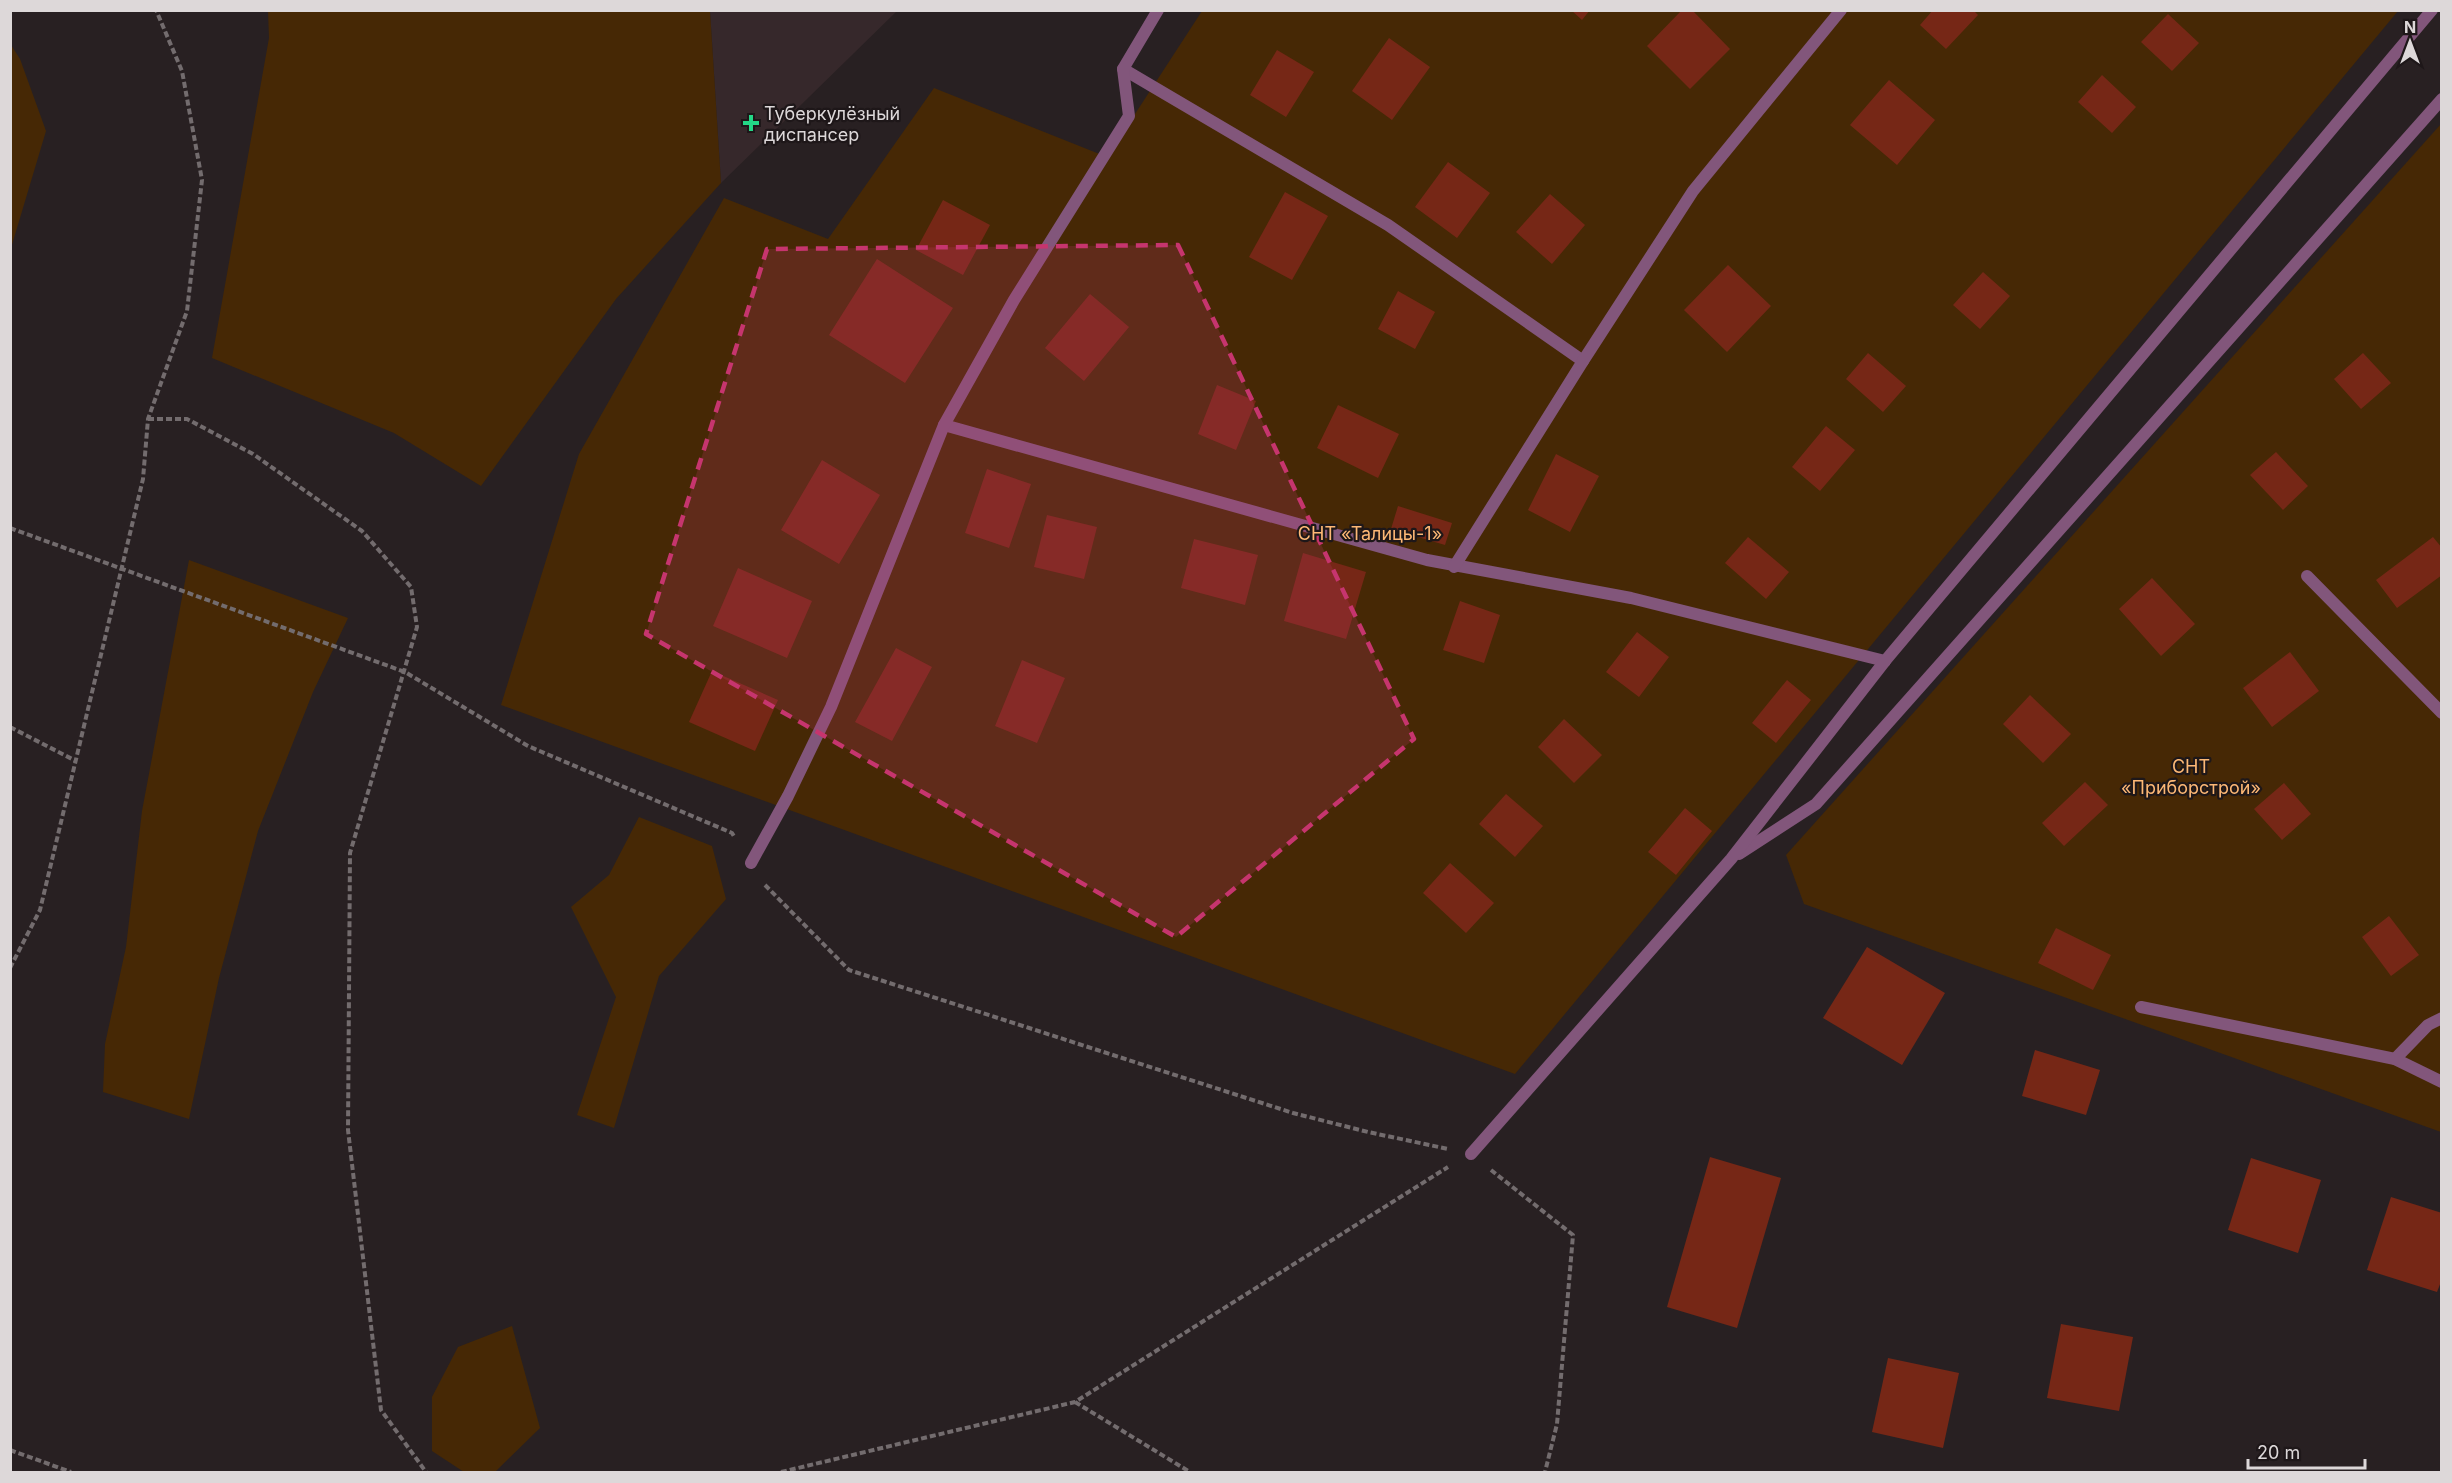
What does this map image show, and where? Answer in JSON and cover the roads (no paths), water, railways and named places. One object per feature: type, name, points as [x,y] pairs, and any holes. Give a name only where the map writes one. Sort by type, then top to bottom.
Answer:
[{"type":"lane","points":[[751,863],[788,796],[831,707],[944,425],[1014,300],[1129,116],[1123,69],[1158,10]]},
{"type":"lane","points":[[1471,1154],[1731,859],[1885,661],[2432,10]]},
{"type":"lane","points":[[1454,567],[1582,361],[1693,191],[1834,12]]},
{"type":"lane","points":[[1123,69],[1388,225],[1582,361]]},
{"type":"lane","points":[[1731,859],[1816,804],[2442,99]]},
{"type":"lane","points":[[944,425],[1454,567],[1631,598],[1885,661]]},
{"type":"lane","points":[[2307,576],[2442,713]]},
{"type":"lane","points":[[2141,1007],[2395,1059],[2442,1082]]},
{"type":"lane","points":[[2395,1059],[2428,1025],[2442,1018]]},
{"type":"place","name":"Туберкулёзный диспансер","points":[[751,123]]},
{"type":"park label","name":"СНТ «Талицы-1»","points":[[1370,533]]},
{"type":"park label","name":"СНТ «Приборстрой»","points":[[2191,776]]}]
